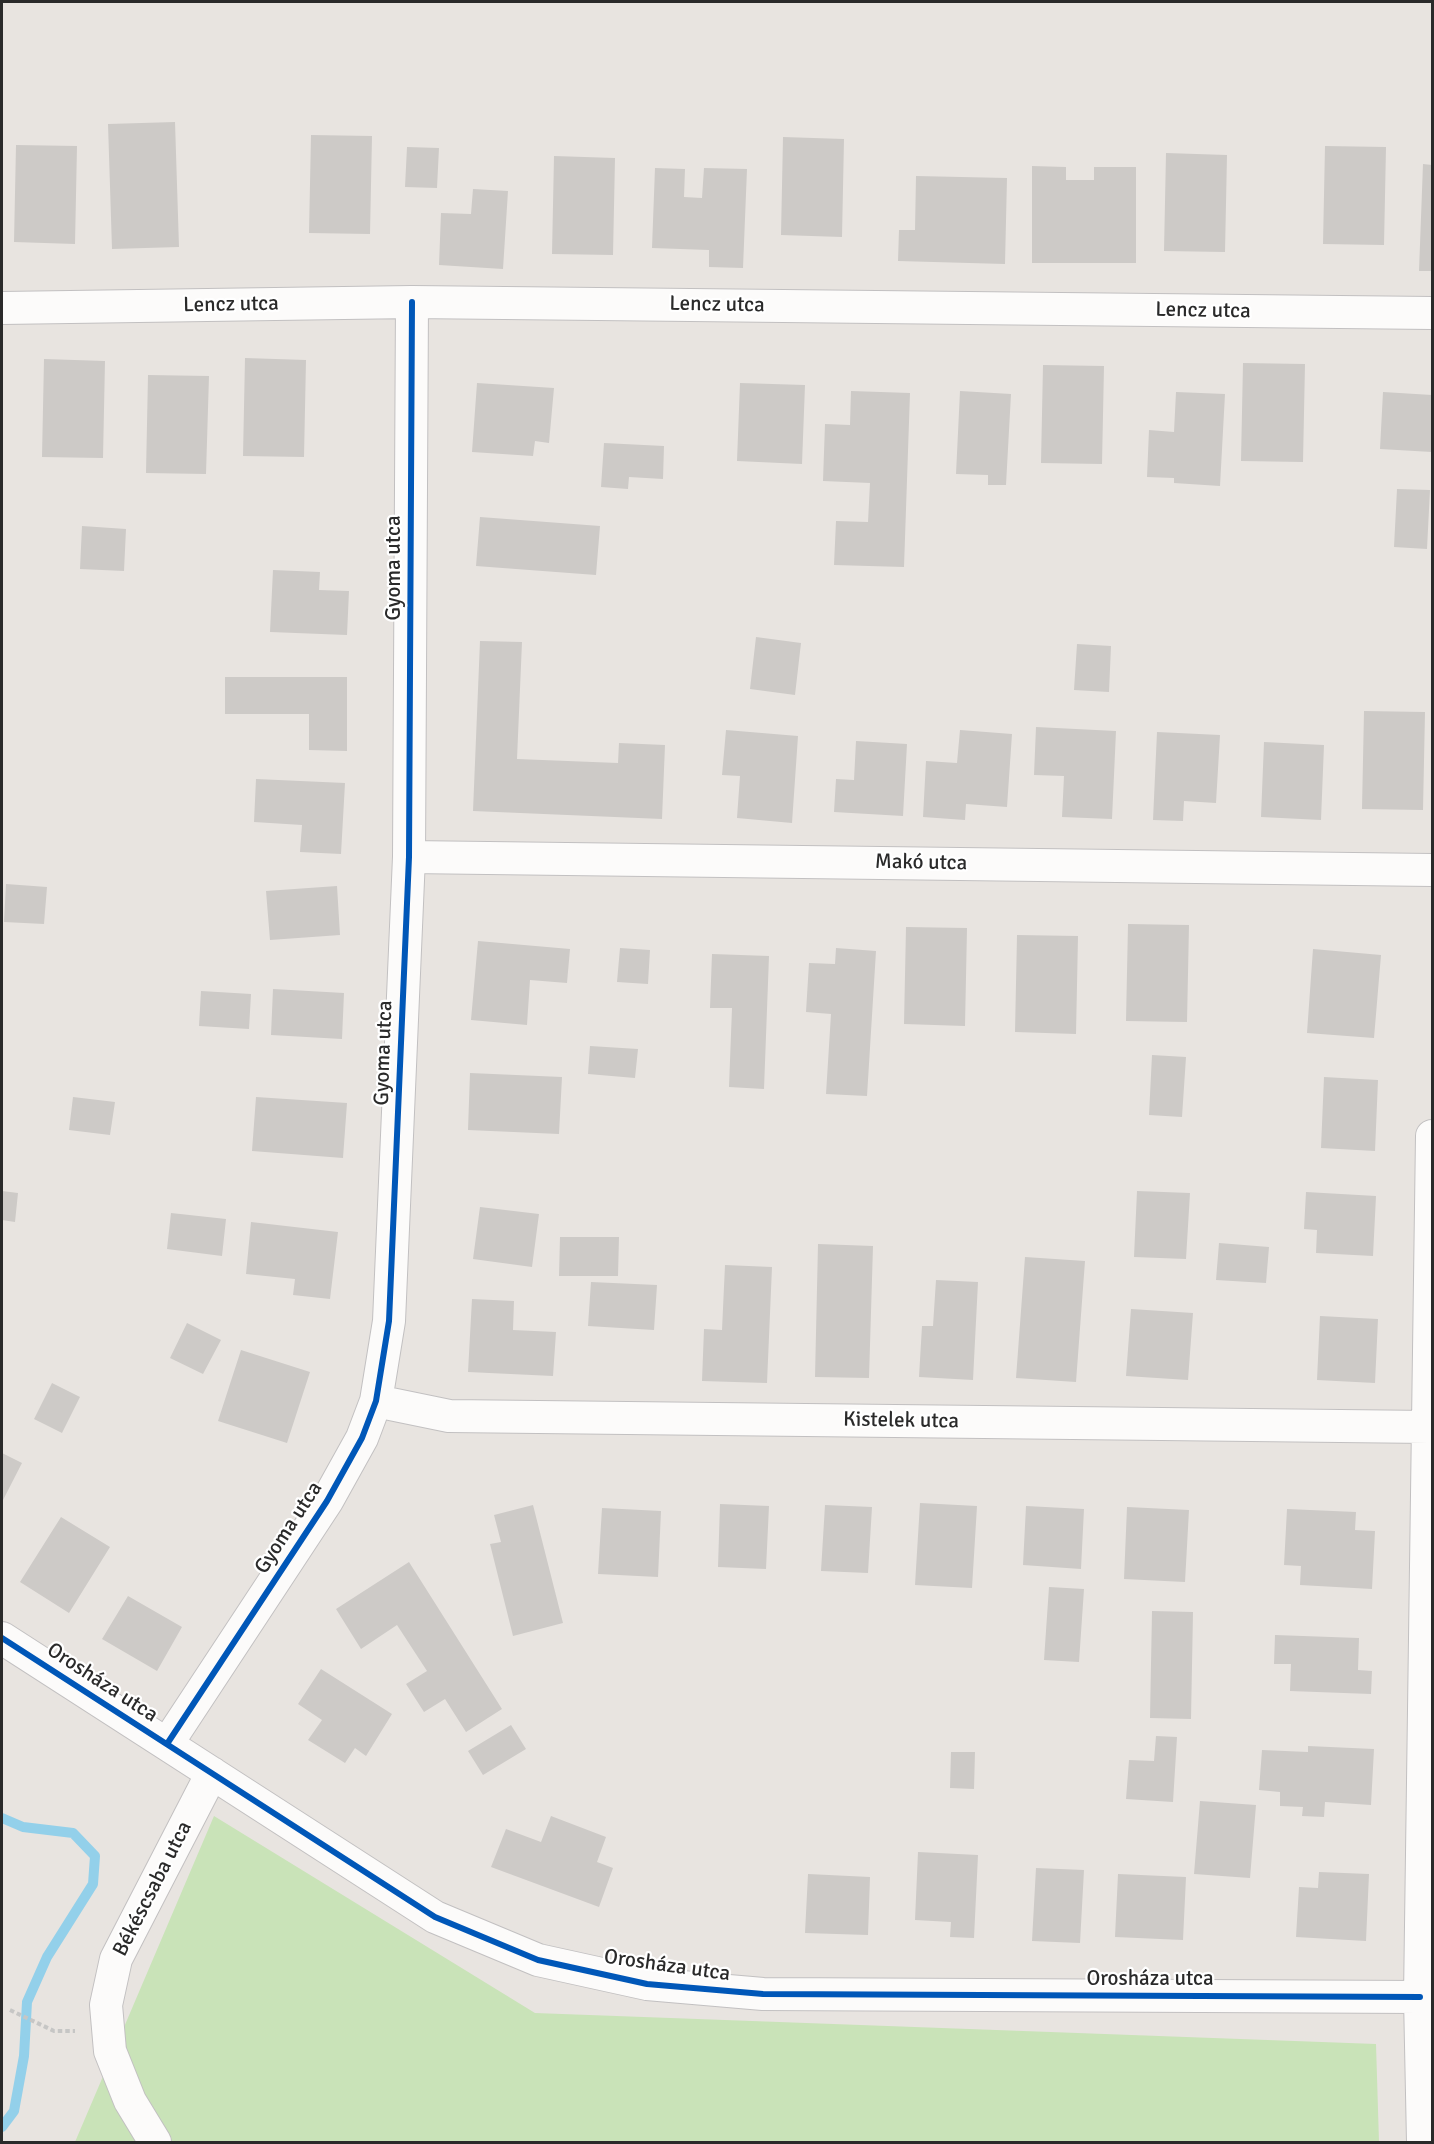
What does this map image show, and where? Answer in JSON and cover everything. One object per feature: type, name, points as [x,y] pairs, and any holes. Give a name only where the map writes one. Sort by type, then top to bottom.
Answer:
[{"type":"street","name":"Lencz utca","points":[[2,308],[412,302],[1432,313]]},
{"type":"street","name":"Gyoma utca","points":[[167,1744],[327,1502],[362,1438],[376,1401],[389,1321],[409,857],[412,302]]},
{"type":"street","name":"Makó utca","points":[[409,857],[1432,870]]},
{"type":"street","points":[[1423,2142],[1420,1996],[1432,1136]]},
{"type":"street","name":"Kistelek utca","points":[[376,1401],[449,1416],[1429,1427]]},
{"type":"street","name":"Orosháza utca","points":[[2,1638],[435,1917],[538,1960],[646,1984],[763,1994],[1420,1996]]},
{"type":"street","name":"Békéscsaba utca","points":[[155,2142],[130,2101],[110,2051],[106,2005],[117,1959],[212,1773]]},
{"type":"path","points":[[10,2010],[54,2031]]},
{"type":"green space","points":[[214,1816],[535,2013],[1376,2044],[1379,2142],[75,2142]]},
{"type":"building","points":[[175,122],[179,247],[112,249],[108,124]]},
{"type":"building","points":[[311,135],[372,136],[370,234],[309,233]]},
{"type":"building","points":[[783,137],[844,139],[842,237],[781,235]]},
{"type":"building","points":[[16,145],[77,146],[75,244],[14,242]]},
{"type":"building","points":[[1325,146],[1386,147],[1384,245],[1323,244]]},
{"type":"building","points":[[407,147],[439,148],[437,188],[405,187]]},
{"type":"building","points":[[1166,153],[1227,155],[1225,252],[1164,251]]},
{"type":"building","points":[[554,156],[615,158],[613,255],[552,254]]},
{"type":"building","points":[[1423,164],[1432,165],[1432,271],[1419,271]]},
{"type":"building","points":[[1032,166],[1066,167],[1066,180],[1094,180],[1094,167],[1136,167],[1136,263],[1032,263]]},
{"type":"building","points":[[655,168],[685,169],[684,197],[702,198],[704,168],[747,169],[743,268],[709,267],[709,250],[652,248]]},
{"type":"building","points":[[916,176],[1007,178],[1005,264],[898,261],[899,230],[915,230]]},
{"type":"building","points":[[473,189],[508,191],[503,269],[439,265],[441,213],[471,214]]},
{"type":"building","points":[[245,358],[306,360],[304,457],[243,456]]},
{"type":"building","points":[[44,359],[105,361],[103,458],[42,457]]},
{"type":"building","points":[[1243,363],[1305,364],[1303,462],[1241,461]]},
{"type":"building","points":[[1043,365],[1104,366],[1102,464],[1041,463]]},
{"type":"building","points":[[148,375],[209,376],[206,474],[146,473]]},
{"type":"building","points":[[477,383],[554,388],[549,443],[535,441],[533,456],[472,452]]},
{"type":"building","points":[[740,383],[805,385],[802,464],[737,461]]},
{"type":"building","points":[[851,391],[910,393],[904,567],[834,565],[836,521],[868,522],[870,483],[823,481],[825,424],[850,425]]},
{"type":"building","points":[[960,391],[1011,394],[1006,485],[988,485],[988,475],[956,474]]},
{"type":"building","points":[[1176,392],[1225,394],[1220,486],[1174,483],[1174,478],[1147,477],[1149,430],[1174,432]]},
{"type":"building","points":[[1383,392],[1432,395],[1432,452],[1380,449]]},
{"type":"building","points":[[604,443],[664,446],[663,479],[629,477],[628,489],[601,487]]},
{"type":"building","points":[[1397,489],[1430,490],[1427,549],[1394,547]]},
{"type":"building","points":[[480,517],[600,526],[596,575],[476,566]]},
{"type":"building","points":[[82,526],[126,529],[124,571],[80,569]]},
{"type":"building","points":[[273,570],[320,572],[319,590],[349,591],[347,635],[270,632]]},
{"type":"building","points":[[756,637],[801,643],[795,695],[750,689]]},
{"type":"building","points":[[480,641],[522,642],[517,759],[618,763],[619,743],[665,745],[662,819],[473,811]]},
{"type":"building","points":[[1077,644],[1111,646],[1109,692],[1074,690]]},
{"type":"building","points":[[225,677],[347,677],[347,751],[309,750],[309,714],[225,714]]},
{"type":"building","points":[[1364,711],[1425,712],[1423,810],[1362,809]]},
{"type":"building","points":[[1036,727],[1116,731],[1112,819],[1062,817],[1064,776],[1034,775]]},
{"type":"building","points":[[726,730],[798,736],[792,823],[737,818],[740,776],[722,775]]},
{"type":"building","points":[[960,730],[1012,734],[1007,807],[966,804],[965,820],[923,817],[926,761],[957,763]]},
{"type":"building","points":[[1157,732],[1220,735],[1216,803],[1184,801],[1183,821],[1153,820]]},
{"type":"building","points":[[856,741],[907,744],[903,816],[834,812],[836,779],[854,780]]},
{"type":"building","points":[[1264,742],[1324,745],[1321,820],[1261,817]]},
{"type":"building","points":[[256,779],[345,783],[341,854],[300,852],[302,825],[254,822]]},
{"type":"building","points":[[6,884],[47,887],[44,924],[4,922]]},
{"type":"building","points":[[337,886],[340,935],[270,940],[266,891]]},
{"type":"building","points":[[1128,924],[1189,925],[1187,1022],[1126,1021]]},
{"type":"building","points":[[906,927],[967,928],[965,1026],[904,1024]]},
{"type":"building","points":[[1017,935],[1078,936],[1076,1034],[1015,1032]]},
{"type":"building","points":[[478,941],[570,949],[567,983],[530,980],[527,1025],[471,1020]]},
{"type":"building","points":[[620,948],[650,950],[648,984],[617,982]]},
{"type":"building","points":[[836,948],[876,951],[867,1096],[826,1094],[831,1014],[806,1012],[809,963],[835,964]]},
{"type":"building","points":[[1313,949],[1381,955],[1374,1038],[1307,1033]]},
{"type":"building","points":[[712,954],[769,956],[764,1089],[729,1087],[732,1008],[710,1008]]},
{"type":"building","points":[[273,989],[344,993],[342,1039],[271,1035]]},
{"type":"building","points":[[201,991],[251,994],[249,1029],[199,1026]]},
{"type":"building","points":[[590,1046],[638,1049],[635,1078],[588,1074]]},
{"type":"building","points":[[1152,1055],[1186,1057],[1182,1117],[1149,1115]]},
{"type":"building","points":[[470,1073],[562,1077],[559,1134],[468,1130]]},
{"type":"building","points":[[1324,1077],[1378,1080],[1375,1151],[1321,1148]]},
{"type":"building","points":[[73,1097],[115,1102],[110,1135],[69,1130]]},
{"type":"building","points":[[256,1097],[347,1103],[343,1158],[252,1151]]},
{"type":"building","points":[[2,1191],[18,1193],[15,1222],[2,1220]]},
{"type":"building","points":[[1137,1191],[1190,1193],[1186,1259],[1134,1257]]},
{"type":"building","points":[[1306,1192],[1376,1196],[1373,1256],[1316,1253],[1317,1230],[1304,1229]]},
{"type":"building","points":[[480,1207],[539,1214],[532,1267],[473,1259]]},
{"type":"building","points":[[171,1213],[226,1219],[222,1256],[167,1249]]},
{"type":"building","points":[[251,1222],[338,1232],[330,1299],[293,1295],[295,1279],[246,1274]]},
{"type":"building","points":[[560,1237],[619,1237],[618,1276],[559,1276]]},
{"type":"building","points":[[1219,1243],[1269,1247],[1266,1283],[1216,1280]]},
{"type":"building","points":[[818,1244],[873,1246],[869,1378],[815,1377]]},
{"type":"building","points":[[1025,1257],[1085,1261],[1076,1382],[1016,1378]]},
{"type":"building","points":[[725,1265],[772,1267],[767,1383],[702,1381],[704,1329],[722,1330]]},
{"type":"building","points":[[936,1280],[978,1282],[973,1380],[919,1377],[922,1326],[933,1326]]},
{"type":"building","points":[[591,1282],[657,1285],[654,1330],[588,1326]]},
{"type":"building","points":[[472,1299],[514,1301],[513,1330],[556,1332],[553,1376],[468,1372]]},
{"type":"building","points":[[1131,1309],[1193,1313],[1188,1380],[1126,1376]]},
{"type":"building","points":[[1320,1316],[1378,1319],[1375,1383],[1317,1380]]},
{"type":"building","points":[[187,1323],[221,1340],[203,1374],[170,1358]]},
{"type":"building","points":[[241,1350],[310,1372],[287,1443],[218,1421]]},
{"type":"building","points":[[52,1383],[80,1397],[62,1433],[34,1419]]},
{"type":"building","points":[[2,1453],[22,1463],[2,1502]]},
{"type":"building","points":[[920,1503],[977,1506],[972,1588],[915,1585]]},
{"type":"building","points":[[720,1504],[769,1506],[766,1569],[718,1567]]},
{"type":"building","points":[[533,1505],[563,1623],[513,1636],[490,1544],[501,1542],[494,1515]]},
{"type":"building","points":[[825,1505],[872,1507],[868,1573],[821,1571]]},
{"type":"building","points":[[1026,1506],[1084,1509],[1081,1569],[1023,1565]]},
{"type":"building","points":[[1127,1507],[1189,1510],[1185,1582],[1124,1579]]},
{"type":"building","points":[[602,1508],[661,1511],[658,1577],[598,1574]]},
{"type":"building","points":[[1287,1509],[1356,1512],[1355,1530],[1375,1531],[1372,1589],[1300,1585],[1301,1566],[1284,1565]]},
{"type":"building","points":[[61,1517],[110,1547],[69,1613],[20,1582]]},
{"type":"building","points":[[409,1562],[502,1709],[466,1732],[445,1699],[424,1712],[406,1684],[427,1671],[397,1625],[361,1649],[336,1609]]},
{"type":"building","points":[[1049,1587],[1084,1589],[1079,1662],[1044,1660]]},
{"type":"building","points":[[128,1596],[182,1627],[157,1671],[102,1639]]},
{"type":"building","points":[[1152,1611],[1193,1612],[1191,1719],[1150,1718]]},
{"type":"building","points":[[1275,1635],[1359,1638],[1358,1670],[1372,1671],[1371,1694],[1290,1691],[1291,1664],[1274,1664]]},
{"type":"building","points":[[321,1669],[392,1714],[366,1756],[355,1748],[345,1763],[308,1740],[322,1720],[298,1704]]},
{"type":"building","points":[[511,1725],[526,1749],[483,1775],[468,1751]]},
{"type":"building","points":[[1156,1736],[1177,1737],[1173,1802],[1126,1799],[1129,1760],[1154,1761]]},
{"type":"building","points":[[1308,1746],[1374,1749],[1371,1805],[1325,1802],[1324,1817],[1302,1816],[1303,1807],[1280,1806],[1280,1792],[1259,1790],[1262,1750],[1308,1752]]},
{"type":"building","points":[[951,1752],[975,1752],[974,1789],[950,1788]]},
{"type":"building","points":[[1200,1801],[1256,1805],[1250,1878],[1194,1874]]},
{"type":"building","points":[[551,1816],[606,1837],[597,1862],[613,1868],[599,1907],[491,1867],[506,1829],[541,1842]]},
{"type":"building","points":[[918,1852],[978,1855],[974,1938],[950,1937],[951,1922],[915,1920]]},
{"type":"building","points":[[1036,1868],[1084,1870],[1080,1943],[1032,1941]]},
{"type":"building","points":[[1319,1872],[1369,1874],[1366,1941],[1296,1937],[1299,1887],[1318,1888]]},
{"type":"building","points":[[808,1874],[870,1877],[868,1935],[805,1933]]},
{"type":"building","points":[[1118,1874],[1186,1877],[1183,1940],[1115,1937]]},
{"type":"waterway","points":[[2,1818],[23,1827],[73,1833],[95,1856],[93,1884],[47,1957],[27,2002],[24,2056],[14,2111],[2,2127]]},
{"type":"cycle path","points":[[167,1744],[327,1501],[362,1438],[376,1401],[389,1321],[409,857],[412,302]]},
{"type":"cycle path","points":[[2,1638],[435,1917],[538,1960],[647,1984],[763,1994],[1420,1997]]}]
